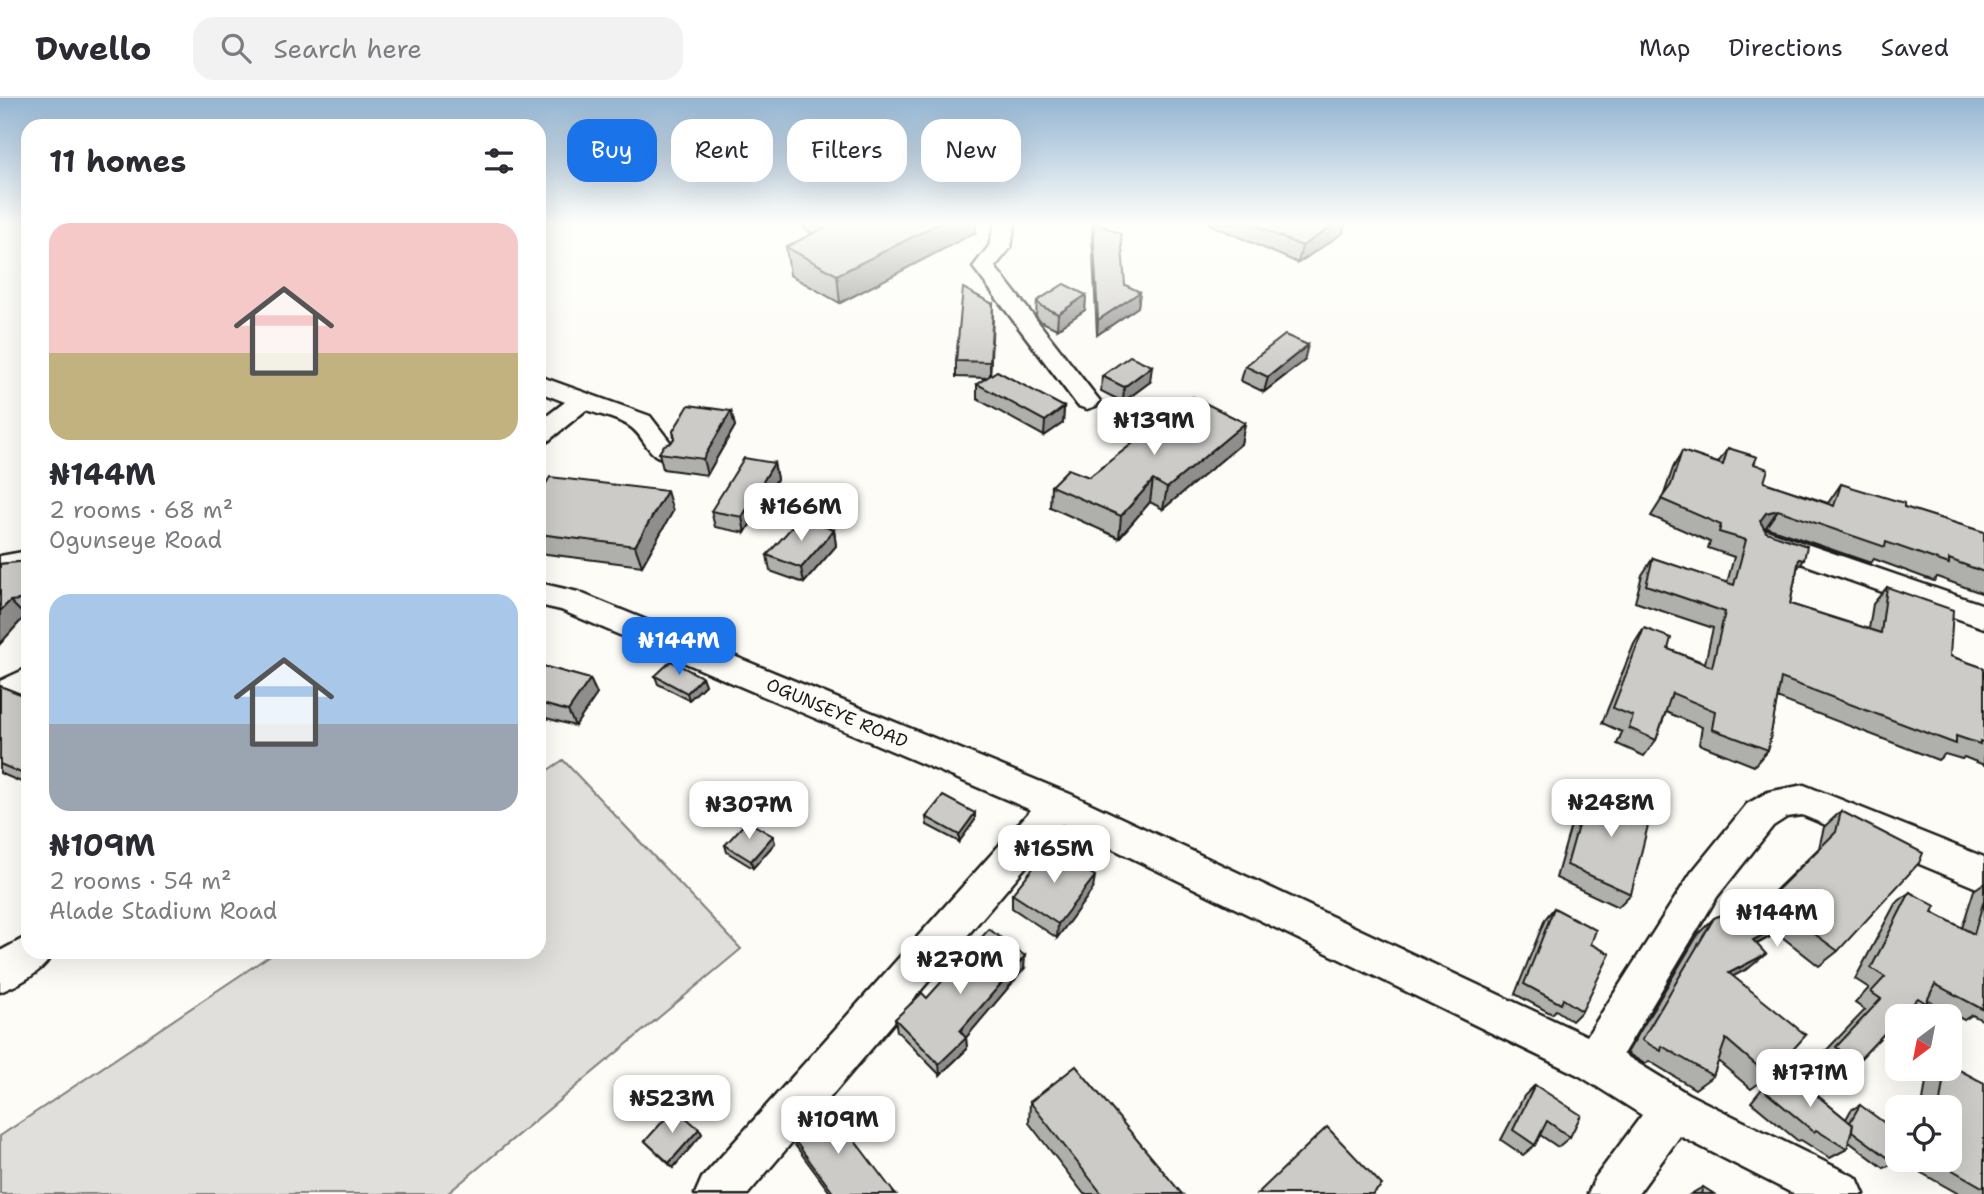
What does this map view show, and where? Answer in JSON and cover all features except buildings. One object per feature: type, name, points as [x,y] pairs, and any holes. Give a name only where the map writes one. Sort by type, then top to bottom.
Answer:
[{"type":"street","points":[[989,274],[1087,401]]},
{"type":"street","points":[[546,385],[641,422],[664,452]]},
{"type":"street","points":[[546,429],[584,399]]},
{"type":"street","points":[[1765,540],[1984,617]]},
{"type":"street","points":[[0,566],[21,562]]},
{"type":"street","name":"OGUNSEYE ROAD","points":[[553,597],[1057,805],[1595,1061],[1673,1109],[1840,1194]]},
{"type":"street","points":[[0,696],[21,685]]},
{"type":"street","points":[[1595,1061],[1704,885],[1760,815],[1781,803],[1804,800],[1984,874]]},
{"type":"street","points":[[718,1194],[1057,805]]},
{"type":"street","points":[[0,973],[22,959]]},
{"type":"street","points":[[1611,1194],[1673,1109]]},
{"type":"shaded area","points":[[563,760],[741,949],[447,1194],[0,1194],[0,1136],[265,959],[546,959],[546,771]]}]
